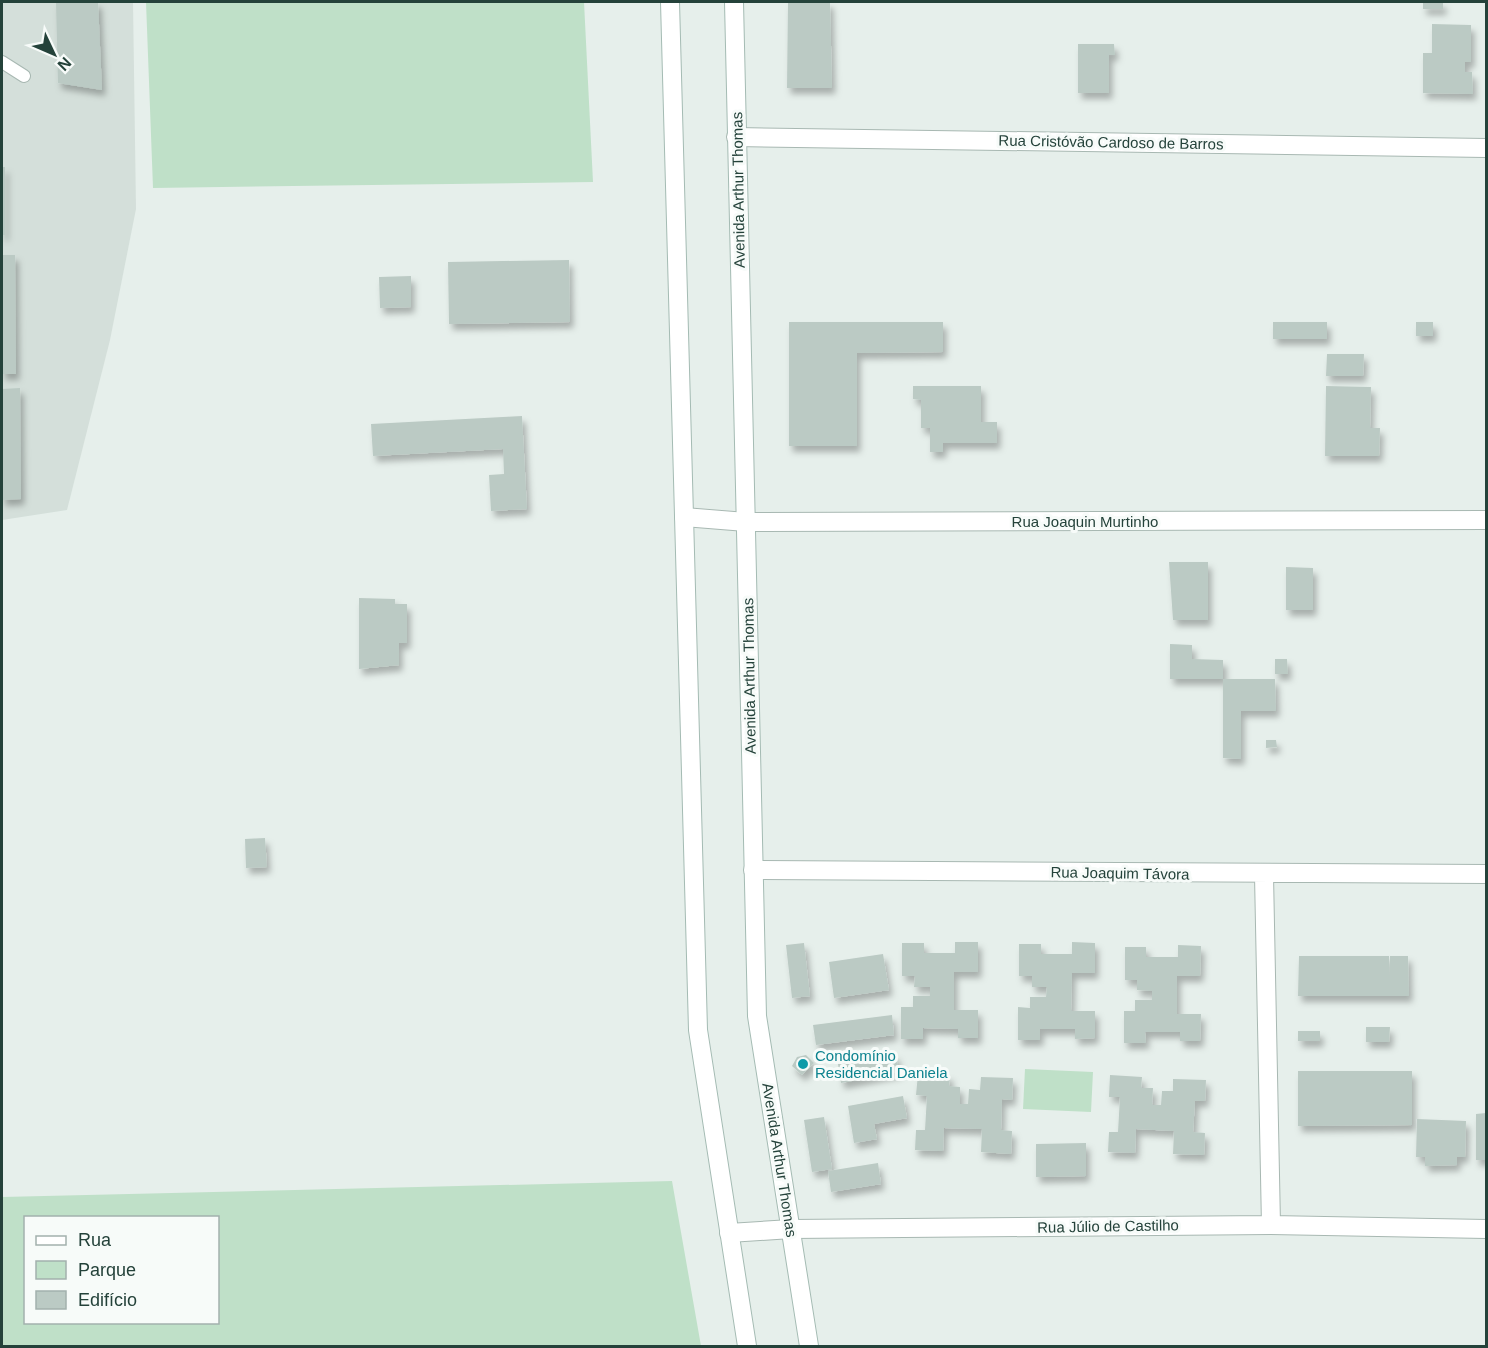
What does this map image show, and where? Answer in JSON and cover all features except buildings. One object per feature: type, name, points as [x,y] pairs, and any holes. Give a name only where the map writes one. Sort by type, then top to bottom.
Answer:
[{"type":"street","points":[[670,2],[698,1030],[747,1347]]},
{"type":"street","name":"Avenida Arthur Thomas","points":[[734,2],[758,1016],[809,1347]]},
{"type":"street","name":"Rua Cristóvão Cardoso de Barros","points":[[736,137],[1486,148]]},
{"type":"street","name":"Rua Joaquin Murtinho","points":[[684,517],[746,522],[1486,519]]},
{"type":"street","name":"Rua Joaquim Távora","points":[[753,870],[1264,875],[1486,874]]},
{"type":"street","points":[[1264,875],[1271,1225]]},
{"type":"street","name":"Rua Júlio de Castilho","points":[[729,1233],[791,1229],[1271,1225],[1486,1229]]},
{"type":"lane","points":[[2,62],[24,76]]},
{"type":"shaded area","points":[[2,2],[133,2],[136,209],[110,340],[67,510],[2,520]]},
{"type":"green space","points":[[146,2],[584,2],[593,182],[153,188]]},
{"type":"green space","points":[[1025,1069],[1093,1072],[1091,1112],[1023,1109]]},
{"type":"green space","points":[[672,1181],[701,1346],[2,1346],[2,1197]]},
{"type":"place","name":"Condomínio Residencial Daniela","points":[[803,1064]]}]
